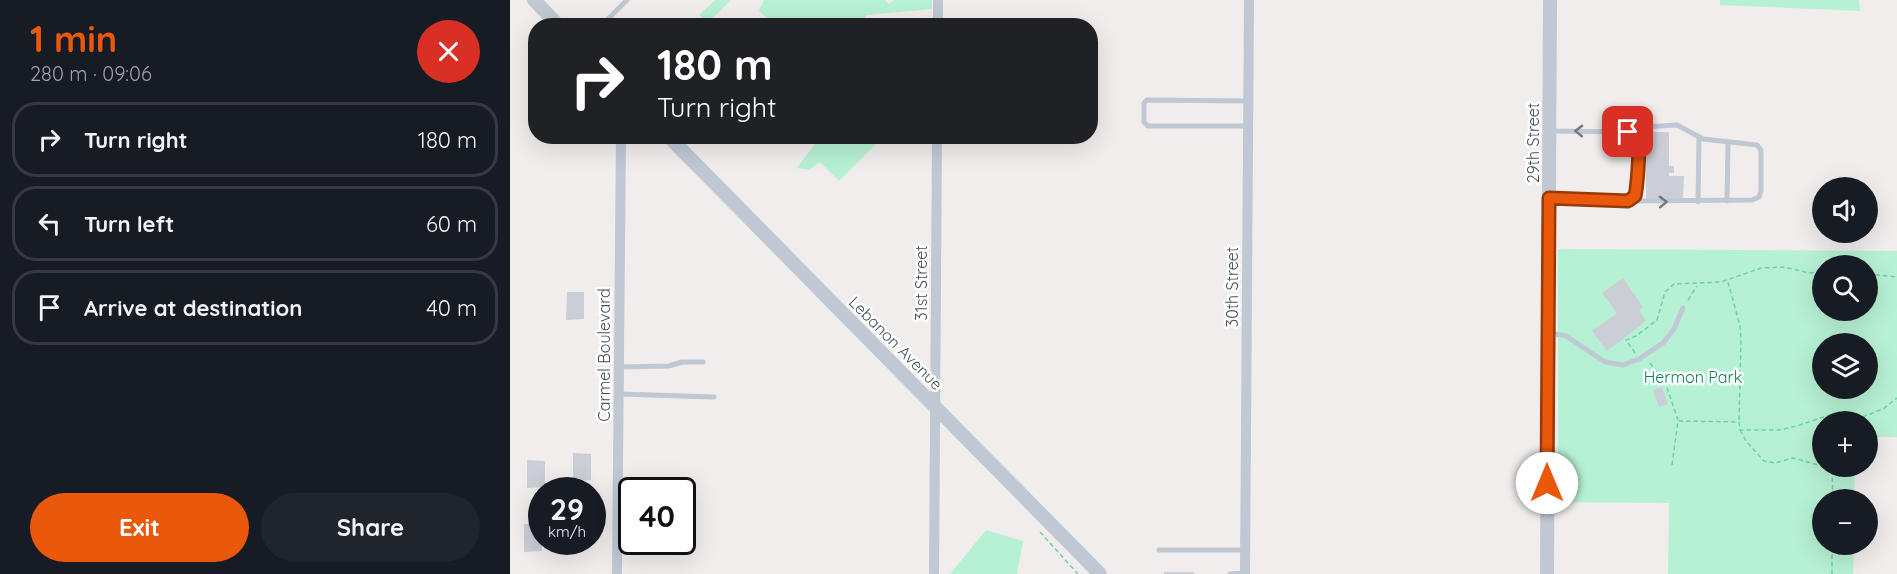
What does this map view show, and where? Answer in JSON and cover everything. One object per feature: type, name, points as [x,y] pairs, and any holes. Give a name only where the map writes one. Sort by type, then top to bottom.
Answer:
[{"type":"street","points":[[534,0],[551,18]]},
{"type":"street","points":[[938,0],[938,18]]},
{"type":"street","name":"30th Street","points":[[1245,573],[1249,0]]},
{"type":"street","name":"29th Street","points":[[1547,574],[1550,0]]},
{"type":"street","name":"Carmel Boulevard","points":[[617,574],[621,144]]},
{"type":"street","name":"Lebanon Avenue","points":[[676,144],[1100,574]]},
{"type":"street","name":"31st Street","points":[[934,574],[937,144]]},
{"type":"lane","points":[[609,18],[627,0]]},
{"type":"lane","points":[[1248,126],[1148,126],[1144,122],[1144,103],[1147,100],[1249,101]]},
{"type":"lane","points":[[1549,131],[1628,132],[1643,127],[1677,125],[1714,142],[1758,145],[1761,150],[1761,191],[1759,197],[1752,200],[1698,202],[1549,198]]},
{"type":"lane","points":[[1628,132],[1638,144],[1637,188],[1635,196],[1628,201]]},
{"type":"lane","points":[[1698,202],[1699,137]]},
{"type":"lane","points":[[1727,201],[1728,142]]},
{"type":"lane","points":[[1548,333],[1566,336],[1605,362],[1623,364],[1641,357],[1663,343],[1674,329],[1683,308]]},
{"type":"lane","points":[[619,367],[669,366],[682,362],[703,362]]},
{"type":"lane","points":[[619,394],[714,397]]},
{"type":"lane","points":[[1160,550],[1246,550]]},
{"type":"lane","points":[[1230,574],[1245,573]]},
{"type":"path","points":[[1672,465],[1678,421],[1666,386],[1626,340],[1636,336],[1657,320],[1665,292],[1674,284],[1698,285],[1727,281],[1761,268],[1784,267],[1812,273]]},
{"type":"path","points":[[1878,275],[1897,277]]},
{"type":"path","points":[[1727,281],[1740,326],[1740,429],[1746,441],[1764,461],[1774,463],[1793,458],[1812,463]]},
{"type":"path","points":[[1683,308],[1698,285]]},
{"type":"path","points":[[1877,411],[1897,398]]},
{"type":"path","points":[[1740,429],[1788,428],[1812,420]]},
{"type":"path","points":[[1678,421],[1739,422]]},
{"type":"path","points":[[1832,555],[1832,574]]},
{"type":"green space","points":[[715,0],[731,0],[713,18],[702,18],[699,15]]},
{"type":"green space","points":[[764,0],[885,0],[889,4],[894,0],[932,0],[932,9],[867,15],[864,18],[767,18],[759,11]]},
{"type":"green space","points":[[1720,0],[1859,0],[1860,11],[1720,5]]},
{"type":"green space","points":[[815,144],[876,144],[839,181],[820,162],[809,170],[797,168]]},
{"type":"green space","name":"Hermon Park","points":[[1558,249],[1897,251],[1897,437],[1878,437],[1878,411],[1812,411],[1812,477],[1855,477],[1854,489],[1812,489],[1812,555],[1854,555],[1853,574],[1668,574],[1669,503],[1558,502]]},
{"type":"green space","points":[[986,530],[1023,541],[1017,574],[950,574]]},
{"type":"building","points":[[1650,132],[1669,132],[1669,166],[1674,166],[1674,173],[1669,173],[1669,176],[1684,176],[1683,198],[1646,199],[1646,140],[1650,139]]},
{"type":"building","points":[[1623,278],[1643,307],[1639,310],[1646,321],[1607,351],[1592,331],[1617,313],[1602,293]]},
{"type":"building","points":[[567,292],[584,292],[584,319],[566,320]]},
{"type":"building","points":[[1662,387],[1668,404],[1659,407],[1653,390]]},
{"type":"building","points":[[573,453],[591,454],[591,477],[573,477]]},
{"type":"building","points":[[527,460],[545,461],[545,477],[528,477],[527,488]]},
{"type":"building","points":[[524,524],[528,524],[528,552],[524,552]]},
{"type":"building","points":[[1164,572],[1194,572],[1194,574],[1164,574]]},
{"type":"route","points":[[1547,483],[1549,198],[1628,201],[1635,196],[1638,144],[1628,132]]}]
